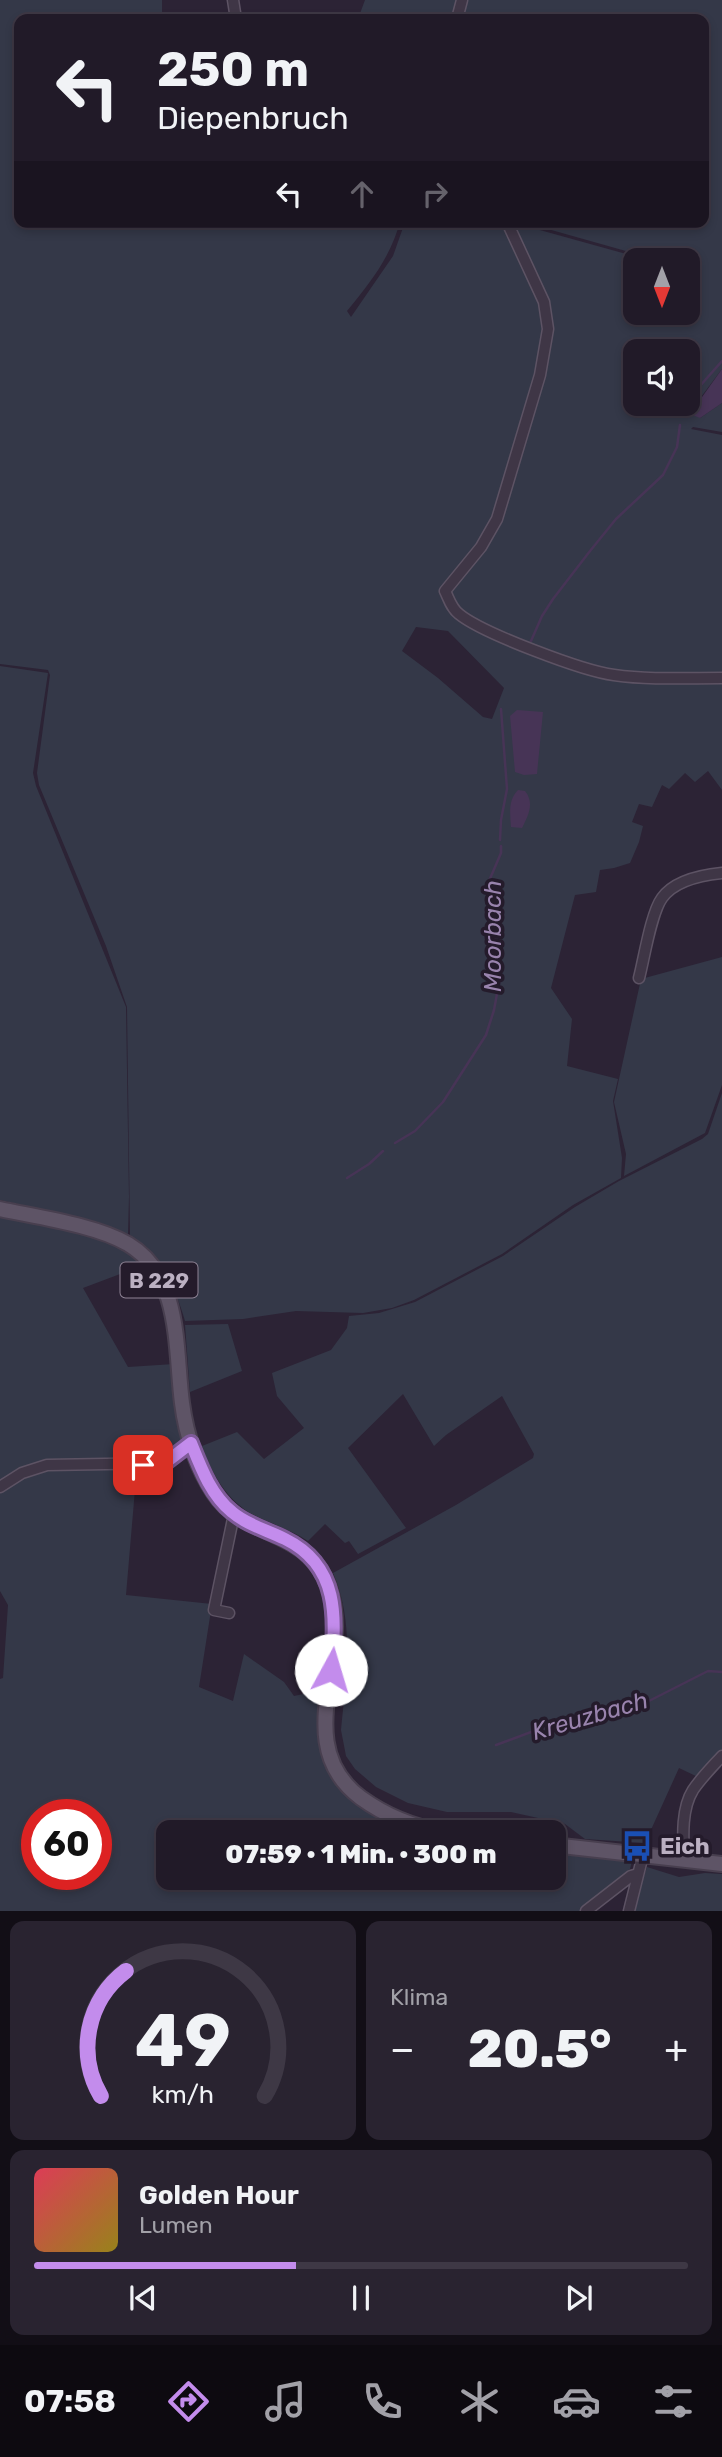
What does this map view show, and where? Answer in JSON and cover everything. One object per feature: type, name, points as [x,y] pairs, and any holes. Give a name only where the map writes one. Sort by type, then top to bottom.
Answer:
[{"type":"main road","name":"B 229","points":[[0,1209],[109,1235],[129,1244],[158,1277],[169,1301],[175,1324],[182,1404],[191,1443],[215,1494],[234,1514],[299,1547],[318,1565],[330,1590],[335,1632],[325,1733],[329,1757],[341,1779],[357,1795],[401,1820]]},
{"type":"main road","points":[[566,1846],[722,1864]]},
{"type":"street","points":[[510,228],[544,302],[548,329],[540,375],[497,519],[481,547],[445,591],[459,614],[487,630],[582,667],[612,675],[722,678]]},
{"type":"street","points":[[639,978],[662,897],[693,878],[722,873]]},
{"type":"street","points":[[0,1487],[22,1473],[47,1465],[165,1463],[191,1443]]},
{"type":"street","points":[[229,1613],[214,1610],[234,1514]]},
{"type":"street","points":[[684,1860],[685,1819],[689,1798],[697,1784],[722,1756]]},
{"type":"street","points":[[629,1911],[643,1855]]},
{"type":"street","points":[[586,1911],[631,1876],[639,1874]]},
{"type":"shaded area","points":[[0,0],[162,0],[162,14],[14,14],[14,228],[398,228],[385,259],[347,311],[351,317],[393,256],[403,228],[509,228],[544,312],[544,346],[489,530],[445,589],[455,616],[611,678],[722,681],[722,790],[708,771],[695,782],[685,773],[669,789],[662,785],[652,807],[639,804],[632,822],[643,826],[630,863],[600,870],[596,892],[575,895],[551,988],[572,1019],[567,1066],[618,1079],[613,1101],[622,1158],[621,1178],[573,1205],[502,1254],[414,1300],[392,1308],[363,1313],[296,1311],[243,1319],[185,1321],[176,1296],[158,1263],[130,1235],[127,1007],[106,946],[39,785],[37,773],[50,675],[48,670],[0,664]],"holes":[[[416,627],[448,631],[504,688],[492,719],[483,717],[402,651]]]},
{"type":"shaded area","points":[[365,0],[460,0],[456,14],[360,14]]},
{"type":"shaded area","points":[[464,0],[722,0],[722,369],[700,398],[700,339],[623,339],[623,416],[700,418],[722,403],[722,432],[693,427],[691,429],[722,435],[722,676],[611,673],[528,644],[476,621],[459,609],[451,593],[455,583],[489,541],[536,397],[547,301],[514,228],[533,228],[623,253],[623,326],[700,326],[700,248],[623,248],[623,250],[544,228],[709,228],[709,14],[461,14]]},
{"type":"shaded area","points":[[722,369],[722,403],[700,418],[695,416],[700,416],[700,400]]},
{"type":"shaded area","points":[[0,666],[48,673],[33,773],[36,786],[126,1007],[128,1234],[98,1222],[0,1200]]},
{"type":"shaded area","points":[[517,710],[543,712],[537,774],[524,775],[515,772],[510,716]]},
{"type":"shaded area","points":[[518,790],[525,791],[530,800],[522,828],[511,827],[511,802]]},
{"type":"shaded area","points":[[722,957],[722,1085],[705,1133],[624,1176],[626,1154],[614,1102],[641,979]]},
{"type":"shaded area","points":[[722,1093],[722,1750],[700,1778],[679,1768],[645,1843],[585,1839],[566,1825],[566,1820],[547,1820],[511,1812],[447,1812],[408,1803],[376,1787],[355,1769],[346,1756],[341,1730],[347,1631],[340,1592],[333,1573],[456,1505],[533,1458],[534,1454],[502,1396],[434,1446],[403,1394],[348,1448],[406,1528],[358,1554],[349,1541],[345,1543],[325,1524],[308,1541],[254,1515],[236,1503],[210,1466],[202,1446],[237,1432],[264,1459],[304,1428],[277,1396],[272,1373],[331,1350],[347,1328],[349,1316],[379,1313],[415,1302],[503,1256],[575,1207],[708,1134]]},
{"type":"shaded area","points":[[0,1212],[39,1220],[117,1244],[144,1265],[83,1288],[128,1367],[174,1364],[189,1444],[170,1460],[62,1463],[0,1485]]},
{"type":"shaded area","points":[[228,1324],[242,1371],[190,1392],[185,1325]]},
{"type":"shaded area","points":[[46,1466],[137,1466],[126,1595],[212,1604],[199,1687],[233,1701],[244,1654],[284,1682],[294,1696],[308,1693],[326,1671],[318,1732],[325,1766],[348,1796],[383,1820],[156,1820],[156,1890],[566,1890],[566,1853],[632,1861],[630,1869],[580,1911],[0,1911],[0,1679],[3,1678],[8,1605],[0,1591],[0,1488]]},
{"type":"shaded area","points":[[647,1867],[679,1877],[705,1873],[722,1874],[722,1911],[632,1911]]},
{"type":"waterway","name":"Moorbach","points":[[700,386],[722,361]]},
{"type":"waterway","name":"Moorbach","points":[[531,641],[553,599],[590,551],[616,519],[663,475],[677,447],[680,425]]},
{"type":"waterway","name":"Moorbach","points":[[500,840],[507,789],[501,709]]},
{"type":"waterway","name":"Moorbach","points":[[395,1143],[415,1131],[443,1102],[486,1035],[499,983],[489,906],[489,881],[501,853],[501,846]]},
{"type":"waterway","name":"Moorbach","points":[[347,1178],[383,1151]]},
{"type":"waterway","name":"Kreuzbach","points":[[496,1745],[566,1719],[643,1704],[708,1671],[722,1672]]},
{"type":"place","name":"Eich","points":[[637,1846]]},
{"type":"route","points":[[143,1465],[171,1461],[191,1443],[207,1480],[226,1507],[250,1524],[288,1540],[308,1554],[318,1565],[330,1590],[335,1632],[331,1670]]}]
